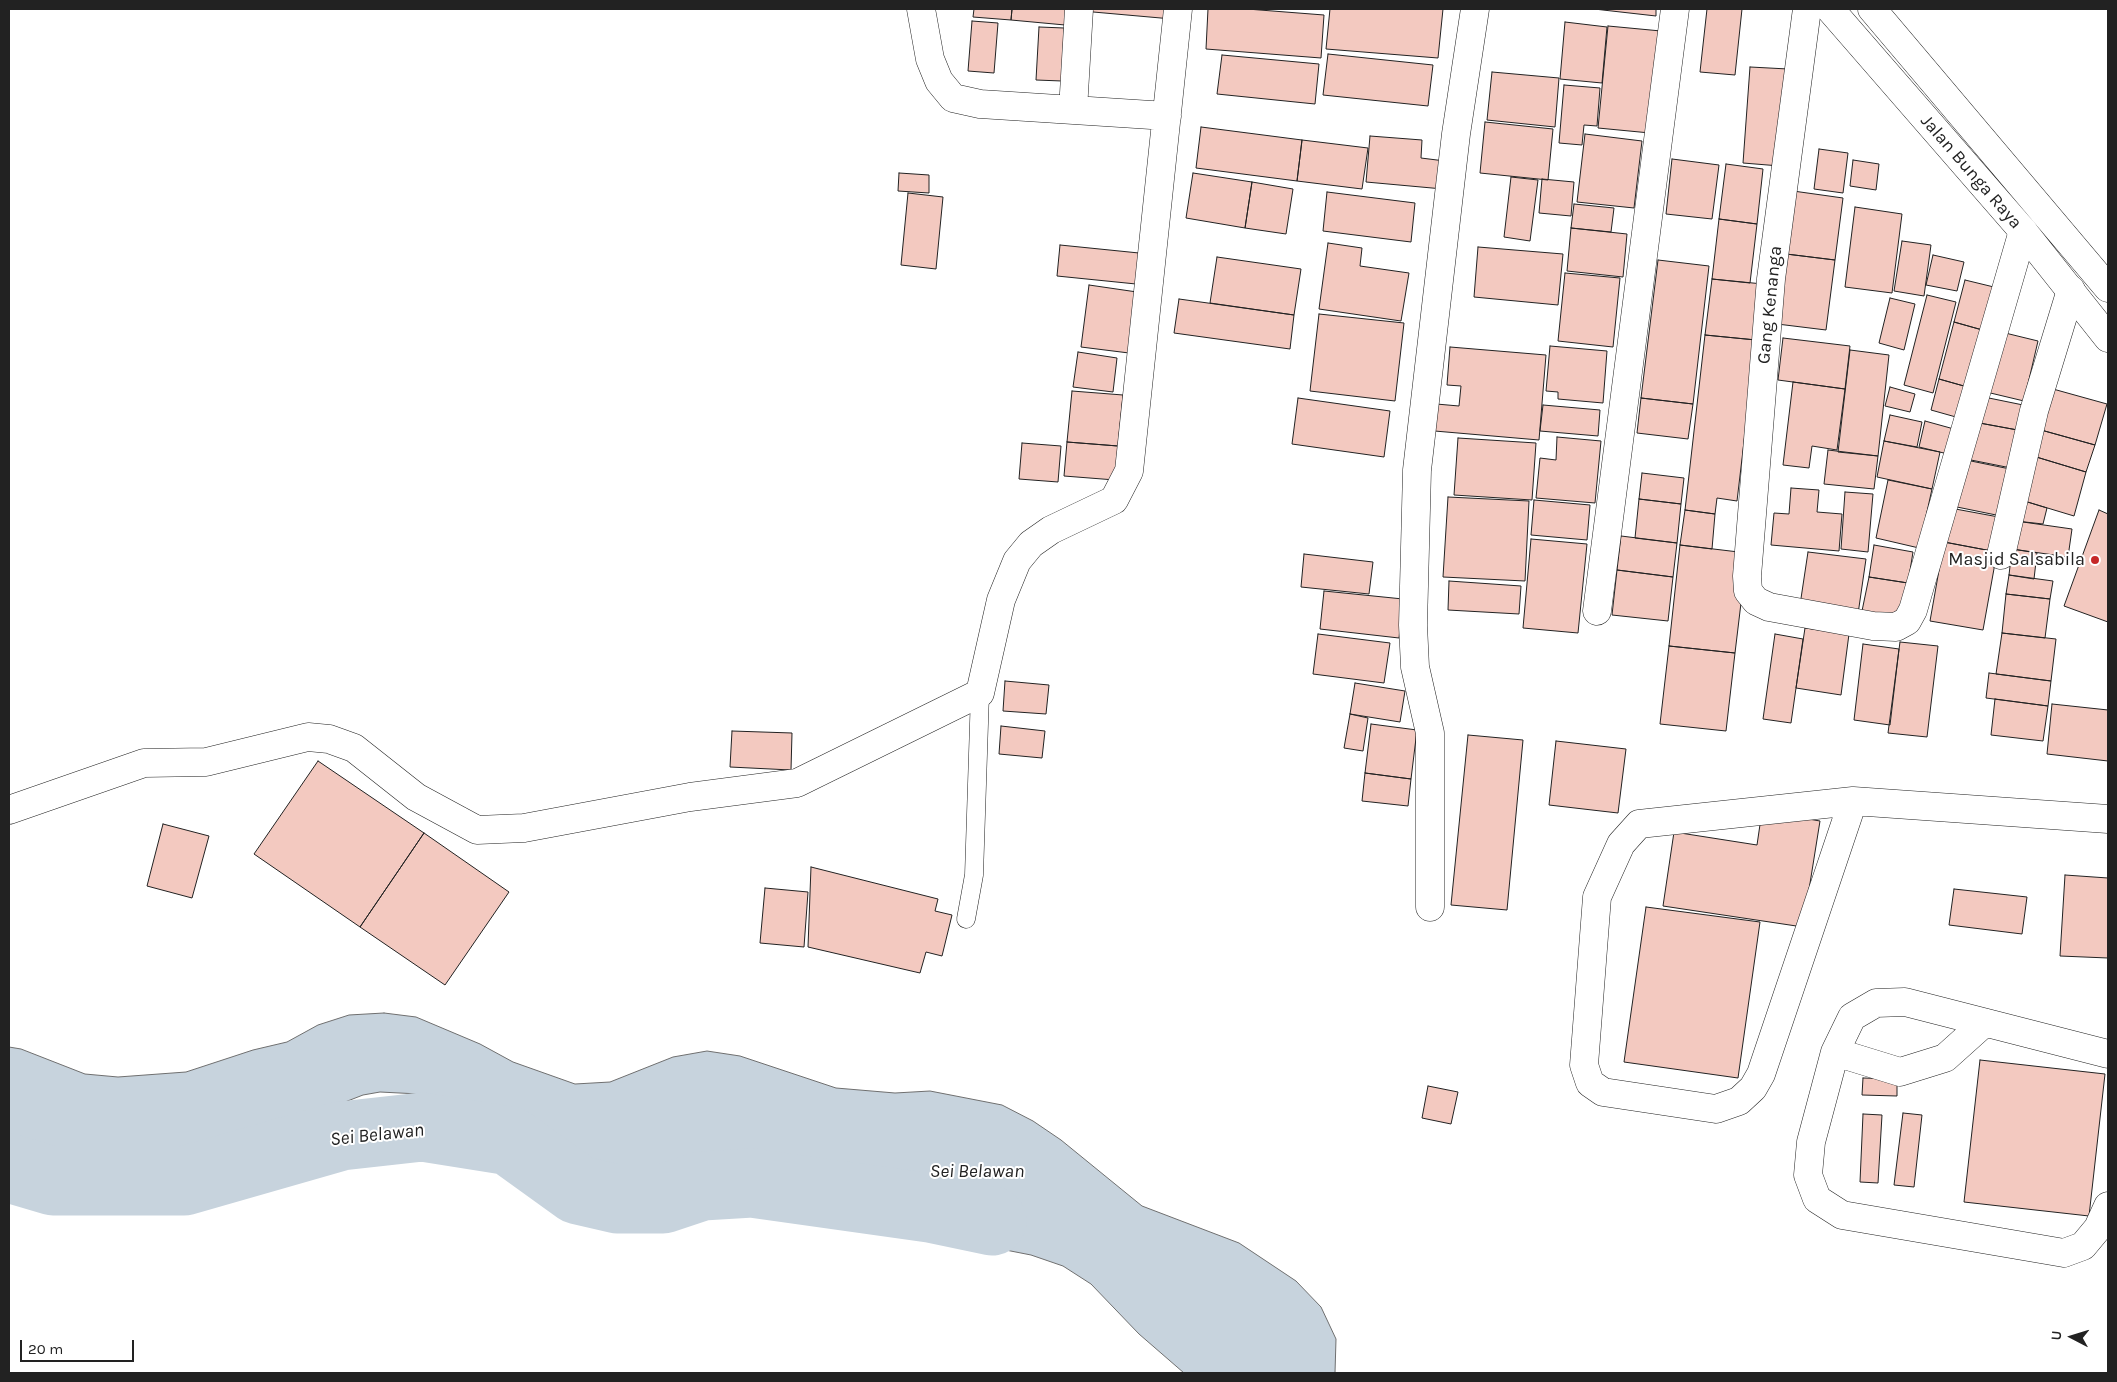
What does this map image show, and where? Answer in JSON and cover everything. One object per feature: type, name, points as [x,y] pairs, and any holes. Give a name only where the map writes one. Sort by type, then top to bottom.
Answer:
[{"type":"street","points":[[921,9],[930,59],[939,81],[953,98],[980,104],[1167,116]]},
{"type":"street","points":[[1073,110],[1079,9]]},
{"type":"street","points":[[9,810],[144,763],[206,762],[308,738],[329,739],[354,748],[416,797],[477,830],[524,828],[690,797],[797,783],[980,693],[1001,600],[1016,561],[1031,544],[1052,530],[1114,500],[1129,471],[1178,9]]},
{"type":"street","points":[[1430,908],[1430,733],[1415,667],[1413,625],[1417,470],[1456,134],[1475,9]]},
{"type":"street","points":[[1597,611],[1675,9]]},
{"type":"street","name":"Gang Kenanga","points":[[1807,9],[1771,279],[1746,576],[1748,592],[1756,601],[1769,607],[1873,626],[1896,627],[1906,620],[1912,610],[2023,231]]},
{"type":"street","name":"Jalan Bunga Raya","points":[[1830,9],[2023,231],[2072,290],[2108,338]]},
{"type":"street","name":"Jalan Bunga Raya","points":[[1872,9],[2108,288]]},
{"type":"street","points":[[2001,555],[2034,411],[2072,290]]},
{"type":"street","points":[[1853,801],[1760,1074],[1753,1088],[1739,1101],[1716,1109],[1603,1092],[1590,1083],[1584,1065],[1597,897],[1621,844],[1640,824],[1853,801],[2108,819]]},
{"type":"street","points":[[2108,1054],[1905,1002],[1876,1003],[1852,1018],[1835,1052],[1811,1142],[1808,1174],[1817,1199],[1842,1215],[2064,1253],[2083,1246],[2098,1228],[2108,1206]]},
{"type":"street","points":[[1835,1052],[1900,1072],[1945,1058],[1984,1023]]},
{"type":"lane","points":[[966,919],[974,875],[980,693]]},
{"type":"water","name":"Sei Belawan","points":[[384,1013],[416,1017],[480,1044],[513,1062],[575,1084],[610,1082],[673,1057],[707,1051],[740,1056],[836,1088],[895,1093],[930,1091],[1002,1105],[1033,1121],[1061,1140],[1142,1206],[1239,1243],[1296,1281],[1321,1307],[1336,1339],[1335,1373],[1184,1373],[1139,1334],[1091,1284],[1063,1266],[1031,1255],[965,1242],[933,1230],[880,1189],[815,1184],[748,1169],[714,1165],[682,1169],[617,1184],[601,1185],[568,1175],[516,1129],[485,1113],[419,1094],[380,1092],[363,1095],[345,1102],[303,1136],[287,1143],[240,1150],[177,1167],[144,1170],[110,1170],[9,1162],[9,1047],[21,1049],[85,1074],[118,1077],[186,1072],[253,1050],[287,1042],[318,1025],[349,1015]]},
{"type":"building","points":[[974,9],[1012,9],[1011,20],[973,17]]},
{"type":"building","points":[[1012,9],[1067,9],[1065,25],[1011,20]]},
{"type":"building","points":[[1083,9],[1173,9],[1172,19],[1082,11]]},
{"type":"building","points":[[1208,9],[1247,9],[1324,15],[1321,58],[1206,49]]},
{"type":"building","points":[[1330,9],[1443,9],[1438,58],[1326,49]]},
{"type":"building","points":[[1594,9],[1656,9],[1656,16]]},
{"type":"building","points":[[1707,9],[1742,9],[1735,75],[1700,72]]},
{"type":"building","points":[[972,21],[998,23],[994,73],[968,71]]},
{"type":"building","points":[[1565,22],[1607,27],[1602,83],[1560,79]]},
{"type":"building","points":[[1608,26],[1661,31],[1650,133],[1598,128]]},
{"type":"building","points":[[1039,27],[1064,28],[1062,81],[1036,80]]},
{"type":"building","points":[[1328,54],[1433,65],[1428,106],[1323,95]]},
{"type":"building","points":[[1222,55],[1319,64],[1315,104],[1217,94]]},
{"type":"building","points":[[1750,67],[1788,69],[1780,166],[1743,163]]},
{"type":"building","points":[[1492,72],[1559,78],[1555,127],[1487,120]]},
{"type":"building","points":[[1564,85],[1600,88],[1597,126],[1584,125],[1582,145],[1559,143]]},
{"type":"building","points":[[1485,122],[1553,129],[1548,180],[1480,173]]},
{"type":"building","points":[[1201,127],[1302,140],[1297,181],[1196,168]]},
{"type":"building","points":[[1585,134],[1642,141],[1634,208],[1577,202]]},
{"type":"building","points":[[1370,136],[1422,140],[1421,158],[1445,161],[1443,189],[1366,182]]},
{"type":"building","points":[[1302,140],[1368,148],[1362,189],[1297,181]]},
{"type":"building","points":[[1819,149],[1848,153],[1843,193],[1814,189]]},
{"type":"building","points":[[1672,159],[1719,165],[1712,219],[1666,214]]},
{"type":"building","points":[[1853,160],[1879,164],[1876,190],[1850,186]]},
{"type":"building","points":[[1726,164],[1763,169],[1757,224],[1719,219]]},
{"type":"building","points":[[899,173],[929,175],[929,193],[898,191]]},
{"type":"building","points":[[1193,173],[1252,182],[1245,228],[1186,218]]},
{"type":"building","points":[[1511,177],[1538,180],[1530,241],[1504,237]]},
{"type":"building","points":[[1542,179],[1574,182],[1571,216],[1539,213]]},
{"type":"building","points":[[1252,182],[1293,189],[1286,234],[1245,228]]},
{"type":"building","points":[[1786,190],[1843,198],[1835,260],[1778,253]]},
{"type":"building","points":[[1327,192],[1415,203],[1411,242],[1323,231]]},
{"type":"building","points":[[908,193],[943,197],[936,269],[901,265]]},
{"type":"building","points":[[1574,204],[1614,208],[1611,232],[1571,228]]},
{"type":"building","points":[[1855,207],[1902,214],[1892,293],[1845,287]]},
{"type":"building","points":[[1719,219],[1757,224],[1750,283],[1712,279]]},
{"type":"building","points":[[1571,228],[1627,234],[1623,277],[1567,271]]},
{"type":"building","points":[[1902,241],[1931,245],[1924,296],[1894,291]]},
{"type":"building","points":[[1328,243],[1362,248],[1360,266],[1409,273],[1401,321],[1319,309]]},
{"type":"building","points":[[1060,245],[1139,253],[1136,284],[1057,276]]},
{"type":"building","points":[[1478,247],[1563,254],[1558,305],[1474,297]]},
{"type":"building","points":[[1778,253],[1835,260],[1826,330],[1769,323]]},
{"type":"building","points":[[1933,255],[1964,262],[1957,291],[1926,285]]},
{"type":"building","points":[[1217,257],[1301,269],[1294,315],[1210,303]]},
{"type":"building","points":[[1658,260],[1709,266],[1693,404],[1641,398]]},
{"type":"building","points":[[1565,273],[1620,278],[1613,347],[1558,341]]},
{"type":"building","points":[[1712,279],[1763,284],[1756,340],[1705,335]]},
{"type":"building","points":[[1965,280],[1998,288],[1986,331],[1954,322]]},
{"type":"building","points":[[1089,285],[1137,292],[1129,353],[1081,347]]},
{"type":"building","points":[[1927,295],[1956,302],[1933,393],[1904,385]]},
{"type":"building","points":[[1890,298],[1915,304],[1904,350],[1879,343]]},
{"type":"building","points":[[1179,299],[1294,315],[1290,349],[1174,333]]},
{"type":"building","points":[[1319,314],[1404,323],[1395,401],[1310,391]]},
{"type":"building","points":[[1954,322],[1986,331],[1971,388],[1939,379]]},
{"type":"building","points":[[1997,331],[2038,341],[2024,401],[1982,391]]},
{"type":"building","points":[[1705,335],[1756,340],[1737,501],[1717,498],[1715,514],[1685,510]]},
{"type":"building","points":[[1783,338],[1850,346],[1845,389],[1778,380]]},
{"type":"building","points":[[1550,346],[1607,351],[1603,403],[1558,399],[1558,392],[1546,391]]},
{"type":"building","points":[[1450,347],[1546,355],[1539,440],[1423,430],[1425,403],[1459,406],[1461,386],[1447,385]]},
{"type":"building","points":[[1850,350],[1889,355],[1878,456],[1838,452]]},
{"type":"building","points":[[1078,352],[1117,358],[1113,392],[1073,387]]},
{"type":"building","points":[[1939,379],[1971,388],[1963,419],[1931,410]]},
{"type":"building","points":[[1793,382],[1845,389],[1837,450],[1812,446],[1809,468],[1783,465]]},
{"type":"building","points":[[1890,387],[1915,394],[1910,412],[1885,406]]},
{"type":"building","points":[[2053,389],[2107,404],[2095,445],[2041,430]]},
{"type":"building","points":[[1072,391],[1123,395],[1118,446],[1067,442]]},
{"type":"building","points":[[1979,396],[2028,406],[2023,431],[1974,422]]},
{"type":"building","points":[[1298,398],[1390,411],[1384,457],[1292,444]]},
{"type":"building","points":[[1641,398],[1693,404],[1688,439],[1637,433]]},
{"type":"building","points":[[1543,405],[1600,410],[1598,436],[1540,431]]},
{"type":"building","points":[[1890,415],[1922,422],[1917,447],[1884,441]]},
{"type":"building","points":[[1925,421],[1954,429],[1948,454],[1919,447]]},
{"type":"building","points":[[1974,422],[2023,431],[2016,469],[1966,459]]},
{"type":"building","points":[[2041,430],[2095,445],[2086,472],[2033,456]]},
{"type":"building","points":[[1557,437],[1601,441],[1595,503],[1536,498],[1540,458],[1556,460]]},
{"type":"building","points":[[1458,438],[1536,443],[1532,500],[1454,495]]},
{"type":"building","points":[[1884,441],[1940,452],[1932,489],[1877,477]]},
{"type":"building","points":[[1067,442],[1118,446],[1115,480],[1064,476]]},
{"type":"building","points":[[1022,443],[1061,446],[1058,482],[1019,479]]},
{"type":"building","points":[[1828,450],[1878,456],[1874,489],[1824,484]]},
{"type":"building","points":[[2033,456],[2086,472],[2074,516],[2021,500]]},
{"type":"building","points":[[1966,460],[2010,469],[2001,516],[1957,507]]},
{"type":"building","points":[[1642,473],[1684,478],[1681,504],[1639,499]]},
{"type":"building","points":[[1888,480],[1932,489],[1919,548],[1876,538]]},
{"type":"building","points":[[1791,488],[1819,490],[1817,512],[1842,514],[1839,551],[1771,545],[1774,513],[1789,514]]},
{"type":"building","points":[[1845,492],[1873,494],[1868,552],[1841,549]]},
{"type":"building","points":[[1448,497],[1529,501],[1525,581],[1443,577]]},
{"type":"building","points":[[1639,499],[1681,504],[1677,543],[1635,538]]},
{"type":"building","points":[[1534,500],[1590,505],[1587,540],[1531,535]]},
{"type":"building","points":[[2021,500],[2047,508],[2043,524],[2016,521]]},
{"type":"building","points":[[1950,508],[2004,518],[1997,552],[1944,542]]},
{"type":"building","points":[[1685,510],[1715,514],[1712,549],[1680,545]]},
{"type":"building","name":"Masjid Salsabila","points":[[2099,510],[2108,514],[2108,622],[2064,606]]},
{"type":"building","points":[[2016,521],[2072,529],[2068,557],[2012,549]]},
{"type":"building","points":[[1621,536],[1677,543],[1673,577],[1617,570]]},
{"type":"building","points":[[1531,539],[1587,544],[1578,633],[1523,628]]},
{"type":"building","points":[[1944,542],[1997,552],[1983,630],[1930,621]]},
{"type":"building","points":[[1680,545],[1747,553],[1735,653],[1669,646]]},
{"type":"building","points":[[1874,545],[1913,552],[1908,583],[1869,577]]},
{"type":"building","points":[[2012,549],[2037,553],[2034,579],[2009,575]]},
{"type":"building","points":[[1808,552],[1866,559],[1858,614],[1800,605]]},
{"type":"building","points":[[1304,554],[1373,562],[1369,594],[1301,587]]},
{"type":"building","points":[[1617,570],[1673,577],[1668,621],[1612,615]]},
{"type":"building","points":[[2009,575],[2053,581],[2050,599],[2006,594]]},
{"type":"building","points":[[1869,577],[1908,583],[1902,618],[1862,611]]},
{"type":"building","points":[[1449,581],[1521,586],[1519,614],[1448,610]]},
{"type":"building","points":[[1324,591],[1403,599],[1399,638],[1320,629]]},
{"type":"building","points":[[2006,594],[2050,599],[2045,638],[2002,633]]},
{"type":"building","points":[[1805,628],[1849,634],[1841,695],[1796,688]]},
{"type":"building","points":[[2002,633],[2056,639],[2051,681],[1996,674]]},
{"type":"building","points":[[1318,634],[1390,643],[1384,683],[1313,674]]},
{"type":"building","points":[[1775,634],[1803,639],[1791,723],[1763,719]]},
{"type":"building","points":[[1900,642],[1938,646],[1927,737],[1888,733]]},
{"type":"building","points":[[1863,644],[1899,649],[1890,725],[1854,720]]},
{"type":"building","points":[[1669,646],[1735,653],[1726,731],[1660,724]]},
{"type":"building","points":[[1989,673],[2051,681],[2048,706],[1986,698]]},
{"type":"building","points":[[1005,681],[1049,685],[1046,714],[1003,711]]},
{"type":"building","points":[[1355,683],[1405,691],[1400,722],[1350,714]]},
{"type":"building","points":[[1995,699],[2048,706],[2043,741],[1991,735]]},
{"type":"building","points":[[2052,704],[2108,710],[2108,761],[2047,754]]},
{"type":"building","points":[[1350,714],[1368,718],[1363,751],[1344,748]]},
{"type":"building","points":[[1371,724],[1417,730],[1411,779],[1365,773]]},
{"type":"building","points":[[1001,726],[1045,731],[1042,758],[999,754]]},
{"type":"building","points":[[732,731],[792,733],[791,770],[730,767]]},
{"type":"building","points":[[1468,735],[1523,740],[1507,910],[1451,905]]},
{"type":"building","points":[[1556,741],[1626,749],[1618,813],[1549,805]]},
{"type":"building","points":[[318,761],[424,833],[360,927],[254,854]]},
{"type":"building","points":[[1365,773],[1411,779],[1408,806],[1362,801]]},
{"type":"building","points":[[1762,811],[1820,821],[1803,927],[1663,906],[1674,832],[1757,845]]},
{"type":"building","points":[[163,824],[209,836],[192,898],[147,886]]},
{"type":"building","points":[[424,833],[509,892],[445,985],[360,927]]},
{"type":"building","points":[[811,867],[938,899],[935,911],[952,915],[942,956],[926,952],[920,973],[808,947]]},
{"type":"building","points":[[2065,875],[2108,878],[2108,958],[2060,956]]},
{"type":"building","points":[[765,888],[808,892],[804,947],[760,943]]},
{"type":"building","points":[[1954,889],[2027,897],[2022,934],[1949,925]]},
{"type":"building","points":[[1646,907],[1760,922],[1738,1078],[1624,1062]]},
{"type":"building","points":[[1980,1060],[2105,1074],[2089,1216],[1964,1202]]},
{"type":"building","points":[[1863,1078],[1897,1079],[1897,1096],[1862,1095]]},
{"type":"building","points":[[1428,1086],[1458,1092],[1451,1124],[1422,1118]]},
{"type":"building","points":[[1903,1113],[1922,1115],[1914,1187],[1894,1185]]},
{"type":"building","points":[[1863,1114],[1882,1115],[1878,1183],[1860,1182]]},
{"type":"waterway","name":"Sei Belawan","points":[[9,1168],[53,1181],[184,1181],[341,1136],[422,1127],[510,1141],[578,1190],[617,1199],[663,1199],[702,1186],[752,1183],[930,1208],[992,1221]]},
{"type":"place","name":"Masjid Salsabila","points":[[2095,560]]}]
